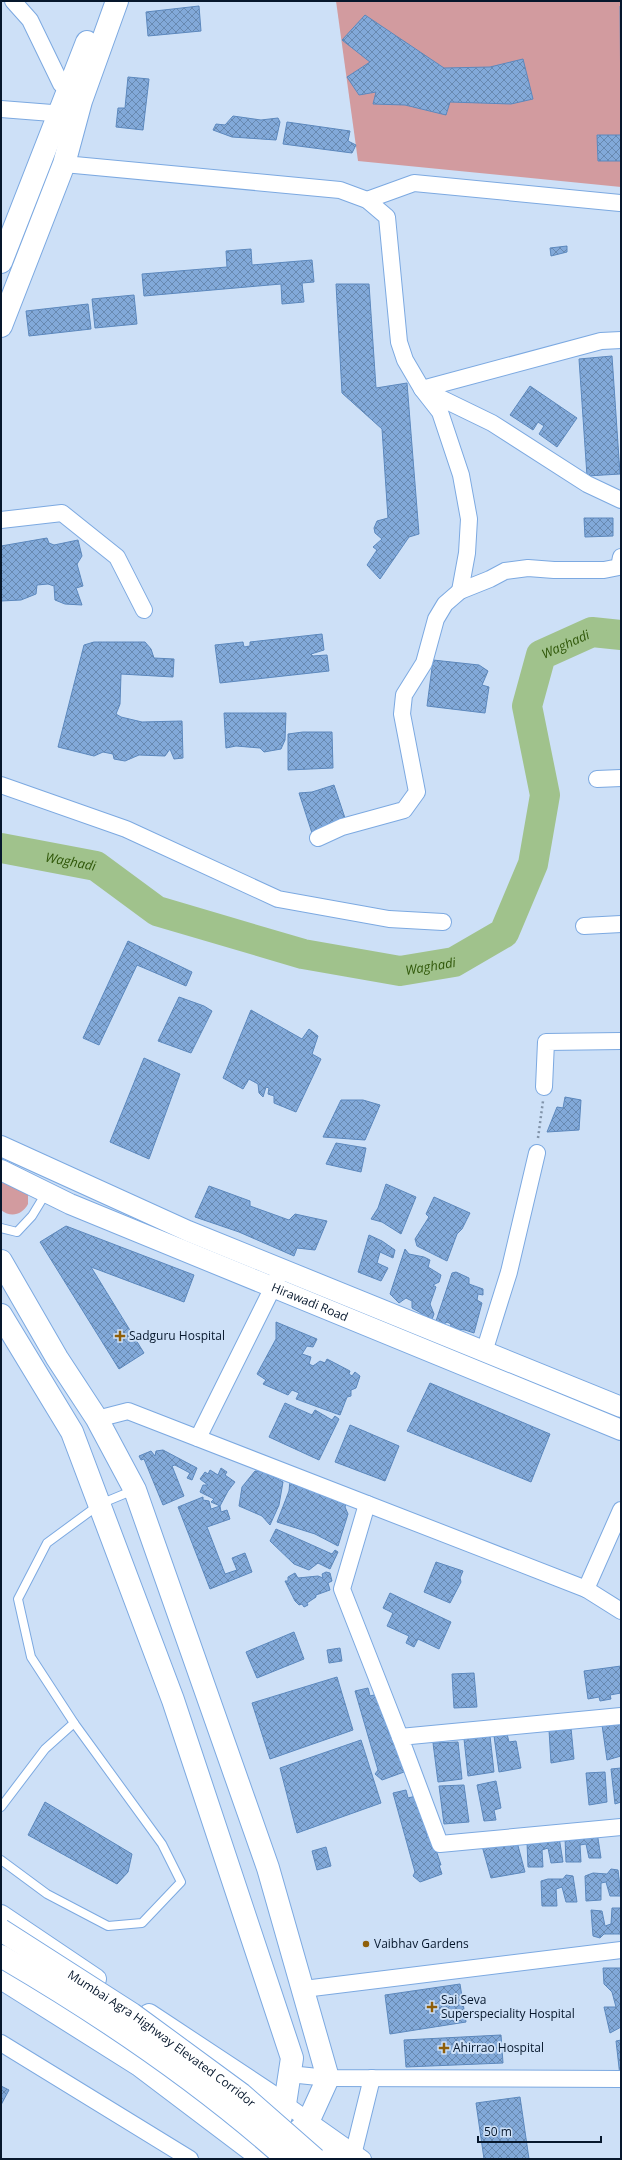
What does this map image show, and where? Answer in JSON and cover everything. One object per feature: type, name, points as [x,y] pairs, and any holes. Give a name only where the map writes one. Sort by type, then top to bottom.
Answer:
[{"type":"main road","points":[[1,326],[64,164],[71,106],[102,1]]},
{"type":"main road","points":[[1,262],[117,1]]},
{"type":"main road","points":[[1,1261],[57,1358],[97,1418],[134,1490],[268,1868],[304,1989],[328,2078],[308,2122],[268,2159]]},
{"type":"main road","points":[[1,1315],[72,1432],[180,1722],[292,2058],[285,2104],[268,2159]]},
{"type":"main road","name":"Mumbai Agra Highway Elevated Corridor","points":[[1,1930],[138,2018],[241,2094],[315,2159]]},
{"type":"main road","name":"Mumbai Agra Highway Elevated Corridor","points":[[1,1956],[74,1999],[182,2073],[287,2159]]},
{"type":"main road","points":[[308,2122],[352,2156]]},
{"type":"street","points":[[1,109],[71,106],[30,20],[13,1]]},
{"type":"street","points":[[64,164],[340,190],[367,200],[387,218],[399,342],[405,360],[422,389],[440,412],[461,475],[469,519],[467,553],[460,591]]},
{"type":"street","points":[[367,200],[414,183],[620,203]]},
{"type":"street","points":[[422,389],[601,341],[614,342],[621,340]]},
{"type":"street","points":[[422,389],[492,423],[587,484],[621,500]]},
{"type":"street","points":[[1,520],[62,513],[117,557],[144,610]]},
{"type":"street","points":[[318,838],[342,827],[404,810],[417,792],[402,714],[404,695],[424,663],[436,619],[446,604],[460,591],[490,580],[505,571],[528,568],[554,570],[604,570],[619,567],[621,557]]},
{"type":"street","points":[[597,779],[621,778]]},
{"type":"street","points":[[1,785],[126,829],[278,899],[389,919],[443,922]]},
{"type":"street","points":[[584,926],[621,924]]},
{"type":"street","points":[[544,1087],[546,1042],[621,1041]]},
{"type":"street","points":[[1,1146],[188,1231],[278,1279],[484,1352],[621,1407]]},
{"type":"street","points":[[484,1352],[509,1272],[537,1152]]},
{"type":"street","name":"Hirawadi Road","points":[[1,1170],[46,1193],[278,1279],[621,1430]]},
{"type":"street","points":[[198,1438],[278,1279]]},
{"type":"street","points":[[97,1418],[128,1411],[586,1589],[621,1611]]},
{"type":"street","points":[[367,1504],[342,1589],[440,1844],[621,1827]]},
{"type":"street","points":[[586,1589],[621,1510]]},
{"type":"street","points":[[400,1737],[621,1716]]},
{"type":"street","points":[[1,1915],[285,2104],[308,2122]]},
{"type":"street","points":[[304,1989],[621,1950]]},
{"type":"street","points":[[1,1979],[139,2066],[262,2159]]},
{"type":"street","points":[[1,2043],[190,2159]]},
{"type":"street","points":[[290,2074],[328,2078],[621,2079]]},
{"type":"street","points":[[352,2156],[372,2078]]},
{"type":"lane","points":[[1,1228],[17,1232],[32,1216],[46,1193]]},
{"type":"lane","points":[[1,1860],[47,1894],[108,1926],[142,1924],[181,1882],[162,1844],[74,1724],[31,1657],[18,1599],[47,1544],[100,1504],[134,1490]]},
{"type":"lane","points":[[1,1807],[44,1749],[74,1724]]},
{"type":"path","points":[[537,1152],[544,1087]]},
{"type":"shaded area","points":[[336,1],[621,1],[621,187],[358,161]]},
{"type":"shaded area","points":[[4,1182],[28,1190],[28,1204],[23,1211],[12,1215],[1,1210],[1,1184]]},
{"type":"building","points":[[199,6],[201,31],[148,36],[146,12]]},
{"type":"building","points":[[620,6],[621,6],[621,119]]},
{"type":"building","points":[[365,15],[444,68],[490,67],[523,59],[533,99],[511,104],[450,102],[446,115],[405,105],[373,104],[376,92],[359,95],[347,77],[370,62],[342,40]]},
{"type":"building","points":[[128,77],[149,79],[143,130],[116,127],[118,108],[125,108]]},
{"type":"building","points":[[233,116],[261,120],[278,118],[280,122],[276,140],[232,137],[213,130],[216,124],[225,125]]},
{"type":"building","points":[[287,122],[350,131],[348,141],[356,145],[352,153],[283,144]]},
{"type":"building","points":[[597,135],[621,135],[621,161],[598,161]]},
{"type":"building","points":[[567,246],[567,252],[551,256],[550,248]]},
{"type":"building","points":[[251,249],[252,265],[312,260],[314,282],[302,283],[304,302],[282,304],[281,284],[144,296],[142,274],[227,267],[226,251]]},
{"type":"building","points":[[336,284],[369,284],[376,388],[407,383],[419,534],[409,537],[380,579],[367,565],[377,550],[373,547],[382,539],[375,533],[374,528],[377,521],[388,518],[382,429],[342,393]]},
{"type":"building","points":[[134,295],[137,324],[95,328],[92,299]]},
{"type":"building","points":[[88,304],[91,329],[29,336],[26,311]]},
{"type":"building","points":[[612,356],[620,474],[587,476],[579,359]]},
{"type":"building","points":[[530,386],[577,418],[557,447],[539,434],[544,426],[538,422],[533,430],[510,415]]},
{"type":"building","points":[[584,518],[613,518],[613,536],[585,537]]},
{"type":"building","points":[[47,538],[49,543],[54,545],[78,540],[82,556],[77,564],[83,586],[76,588],[82,605],[65,604],[55,600],[54,586],[48,584],[37,585],[36,594],[21,600],[1,601],[1,546]]},
{"type":"building","points":[[322,634],[324,650],[311,654],[313,656],[327,655],[329,671],[220,683],[215,645],[243,642],[244,647],[250,646],[250,642]]},
{"type":"building","points":[[94,642],[145,642],[151,649],[154,658],[174,659],[173,677],[121,674],[120,704],[116,714],[121,717],[142,722],[182,721],[183,758],[174,759],[170,749],[165,756],[139,755],[125,761],[114,759],[113,754],[103,752],[94,756],[58,747],[84,645]]},
{"type":"building","points":[[433,660],[479,665],[488,671],[482,685],[489,687],[485,713],[427,706]]},
{"type":"building","points":[[224,713],[286,713],[285,740],[281,749],[264,752],[260,748],[236,746],[226,748]]},
{"type":"building","points":[[303,732],[332,732],[333,768],[288,770],[288,734]]},
{"type":"building","points":[[334,785],[346,821],[312,833],[299,793],[312,792]]},
{"type":"building","points":[[128,941],[192,972],[186,986],[137,965],[99,1045],[83,1038]]},
{"type":"building","points":[[179,997],[204,1006],[212,1011],[191,1053],[158,1041]]},
{"type":"building","points":[[251,1010],[302,1039],[309,1029],[318,1036],[312,1054],[321,1059],[296,1112],[274,1103],[274,1096],[268,1094],[269,1088],[266,1087],[263,1097],[259,1093],[258,1084],[249,1079],[243,1089],[223,1078]]},
{"type":"building","points":[[144,1058],[180,1074],[149,1159],[110,1142]]},
{"type":"building","points":[[565,1097],[581,1100],[579,1130],[547,1132],[557,1107],[563,1108]]},
{"type":"building","points":[[341,1100],[363,1100],[380,1105],[365,1140],[323,1137]]},
{"type":"building","points":[[336,1143],[366,1148],[361,1172],[326,1164]]},
{"type":"building","points":[[386,1184],[416,1197],[401,1234],[382,1222],[371,1219],[378,1208]]},
{"type":"building","points":[[209,1186],[250,1201],[250,1206],[289,1220],[295,1214],[327,1221],[315,1250],[297,1248],[294,1256],[239,1232],[195,1217]]},
{"type":"building","points":[[434,1197],[470,1213],[462,1229],[457,1234],[447,1261],[417,1246],[415,1239],[429,1217],[426,1214]]},
{"type":"building","points":[[66,1226],[194,1275],[184,1302],[91,1267],[144,1353],[119,1369],[40,1242]]},
{"type":"building","points":[[369,1235],[382,1241],[395,1250],[393,1258],[380,1252],[377,1263],[388,1268],[381,1281],[358,1272]]},
{"type":"building","points":[[405,1249],[409,1254],[424,1257],[430,1260],[428,1267],[441,1275],[439,1282],[433,1285],[436,1287],[430,1304],[434,1314],[431,1322],[422,1318],[421,1313],[412,1308],[412,1301],[406,1298],[399,1303],[390,1294]]},
{"type":"building","points":[[456,1272],[469,1278],[469,1284],[483,1289],[483,1295],[478,1294],[477,1300],[482,1303],[474,1333],[450,1328],[451,1324],[447,1322],[441,1326],[435,1324],[452,1273]]},
{"type":"building","points":[[276,1322],[317,1339],[313,1347],[307,1346],[302,1354],[311,1357],[309,1364],[313,1366],[320,1361],[325,1363],[327,1359],[350,1371],[349,1374],[352,1376],[355,1372],[360,1376],[356,1388],[351,1390],[351,1396],[347,1397],[340,1415],[296,1399],[299,1393],[292,1390],[288,1395],[263,1384],[266,1380],[257,1374],[276,1339]]},
{"type":"building","points":[[430,1383],[550,1434],[531,1482],[407,1431]]},
{"type":"building","points":[[285,1403],[312,1415],[315,1410],[332,1420],[335,1416],[339,1419],[319,1460],[269,1437]]},
{"type":"building","points":[[350,1425],[399,1446],[385,1481],[335,1462]]},
{"type":"building","points":[[163,1450],[197,1468],[192,1480],[187,1478],[190,1473],[175,1465],[172,1466],[184,1496],[163,1505],[144,1459],[141,1460],[139,1456],[151,1451],[155,1456],[156,1451]]},
{"type":"building","points":[[221,1468],[227,1472],[225,1475],[235,1482],[220,1506],[211,1502],[214,1499],[200,1492],[203,1485],[208,1485],[200,1479],[205,1472],[208,1474],[210,1470],[218,1475]]},
{"type":"building","points":[[255,1471],[264,1472],[283,1482],[279,1505],[270,1525],[262,1516],[239,1506],[242,1487]]},
{"type":"building","points":[[290,1481],[347,1500],[345,1507],[348,1514],[338,1546],[315,1534],[277,1522],[289,1491]]},
{"type":"building","points":[[203,1497],[203,1500],[209,1501],[211,1509],[220,1506],[221,1512],[227,1510],[230,1519],[207,1527],[225,1574],[237,1570],[232,1558],[245,1553],[252,1572],[210,1589],[178,1507]]},
{"type":"building","points":[[276,1529],[332,1554],[335,1550],[338,1552],[330,1569],[318,1563],[309,1570],[294,1564],[270,1541]]},
{"type":"building","points":[[436,1562],[463,1571],[460,1578],[461,1582],[450,1603],[424,1592]]},
{"type":"building","points":[[326,1572],[330,1573],[332,1581],[328,1583],[330,1590],[316,1595],[316,1597],[307,1603],[308,1605],[304,1607],[302,1604],[299,1605],[295,1601],[285,1581],[288,1581],[288,1577],[295,1573],[298,1578],[318,1576],[323,1578],[322,1574]]},
{"type":"building","points":[[390,1593],[451,1622],[439,1649],[418,1639],[414,1647],[406,1643],[409,1636],[387,1626],[393,1613],[383,1608]]},
{"type":"building","points":[[294,1632],[304,1659],[257,1678],[246,1652]]},
{"type":"building","points":[[340,1648],[342,1661],[329,1663],[327,1650]]},
{"type":"building","points":[[621,1666],[621,1693],[610,1695],[611,1699],[600,1701],[599,1697],[588,1699],[584,1671]]},
{"type":"building","points":[[474,1673],[477,1707],[454,1708],[452,1674]]},
{"type":"building","points":[[337,1677],[353,1730],[270,1759],[252,1703]]},
{"type":"building","points":[[368,1688],[370,1696],[378,1694],[385,1714],[389,1735],[394,1736],[404,1772],[382,1780],[375,1774],[378,1770],[355,1691]]},
{"type":"building","points":[[621,1723],[621,1756],[607,1760],[602,1725]]},
{"type":"building","points":[[571,1728],[574,1759],[551,1763],[549,1730]]},
{"type":"building","points":[[507,1734],[509,1742],[516,1741],[521,1768],[499,1772],[494,1736]]},
{"type":"building","points":[[490,1736],[494,1772],[468,1776],[464,1739]]},
{"type":"building","points":[[361,1740],[381,1803],[297,1833],[280,1768]]},
{"type":"building","points":[[458,1742],[462,1779],[438,1782],[433,1743]]},
{"type":"building","points":[[621,1768],[621,1802],[615,1804],[611,1769]]},
{"type":"building","points":[[605,1772],[607,1802],[589,1805],[586,1773]]},
{"type":"building","points":[[496,1781],[501,1808],[494,1810],[496,1820],[484,1821],[477,1785]]},
{"type":"building","points":[[464,1785],[469,1822],[444,1824],[439,1786]]},
{"type":"building","points":[[406,1790],[408,1798],[416,1796],[423,1816],[427,1837],[432,1838],[441,1865],[439,1865],[442,1874],[420,1882],[413,1876],[415,1872],[393,1793]]},
{"type":"building","points":[[45,1802],[132,1854],[128,1872],[117,1884],[28,1835]]},
{"type":"building","points":[[597,1832],[601,1858],[589,1858],[586,1844],[580,1845],[581,1862],[566,1862],[565,1838]]},
{"type":"building","points":[[559,1837],[563,1862],[551,1863],[548,1848],[542,1850],[543,1867],[528,1867],[527,1842]]},
{"type":"building","points":[[517,1842],[525,1872],[491,1878],[482,1846]]},
{"type":"building","points":[[326,1847],[331,1866],[317,1870],[312,1851]]},
{"type":"building","points":[[611,1869],[618,1870],[621,1896],[610,1896],[606,1882],[601,1883],[601,1900],[586,1901],[585,1876],[593,1873],[607,1874]]},
{"type":"building","points":[[566,1875],[573,1876],[577,1902],[566,1902],[562,1887],[556,1889],[557,1906],[542,1906],[541,1881],[548,1879],[563,1879]]},
{"type":"building","points":[[612,1908],[621,1908],[621,1934],[604,1934],[600,1938],[593,1936],[591,1910],[602,1911],[605,1926],[611,1924]]},
{"type":"building","points":[[603,1968],[621,1968],[621,2027],[610,2033],[604,2007],[616,2007],[612,1992],[604,1984]]},
{"type":"building","points":[[460,1984],[466,2022],[390,2034],[385,1995]]},
{"type":"building","points":[[501,2035],[503,2063],[406,2067],[404,2040]]},
{"type":"building","points":[[621,2040],[621,2075],[620,2076],[616,2041]]},
{"type":"building","points":[[1,2086],[9,2090],[1,2105]]},
{"type":"building","points":[[520,2097],[529,2159],[484,2159],[476,2103]]},
{"type":"waterway","name":"Waghadi","points":[[1,848],[96,866],[157,911],[303,954],[400,971],[454,962],[504,933],[533,864],[545,795],[527,706],[541,655],[592,632],[621,635]]},
{"type":"place","name":"Sadguru Hospital","points":[[120,1336]]},
{"type":"place","name":"Vaibhav Gardens","points":[[366,1944]]},
{"type":"place","name":"Sai Seva Superspeciality Hospital","points":[[432,2007]]},
{"type":"place","name":"Ahirrao Hospital","points":[[444,2048]]}]
